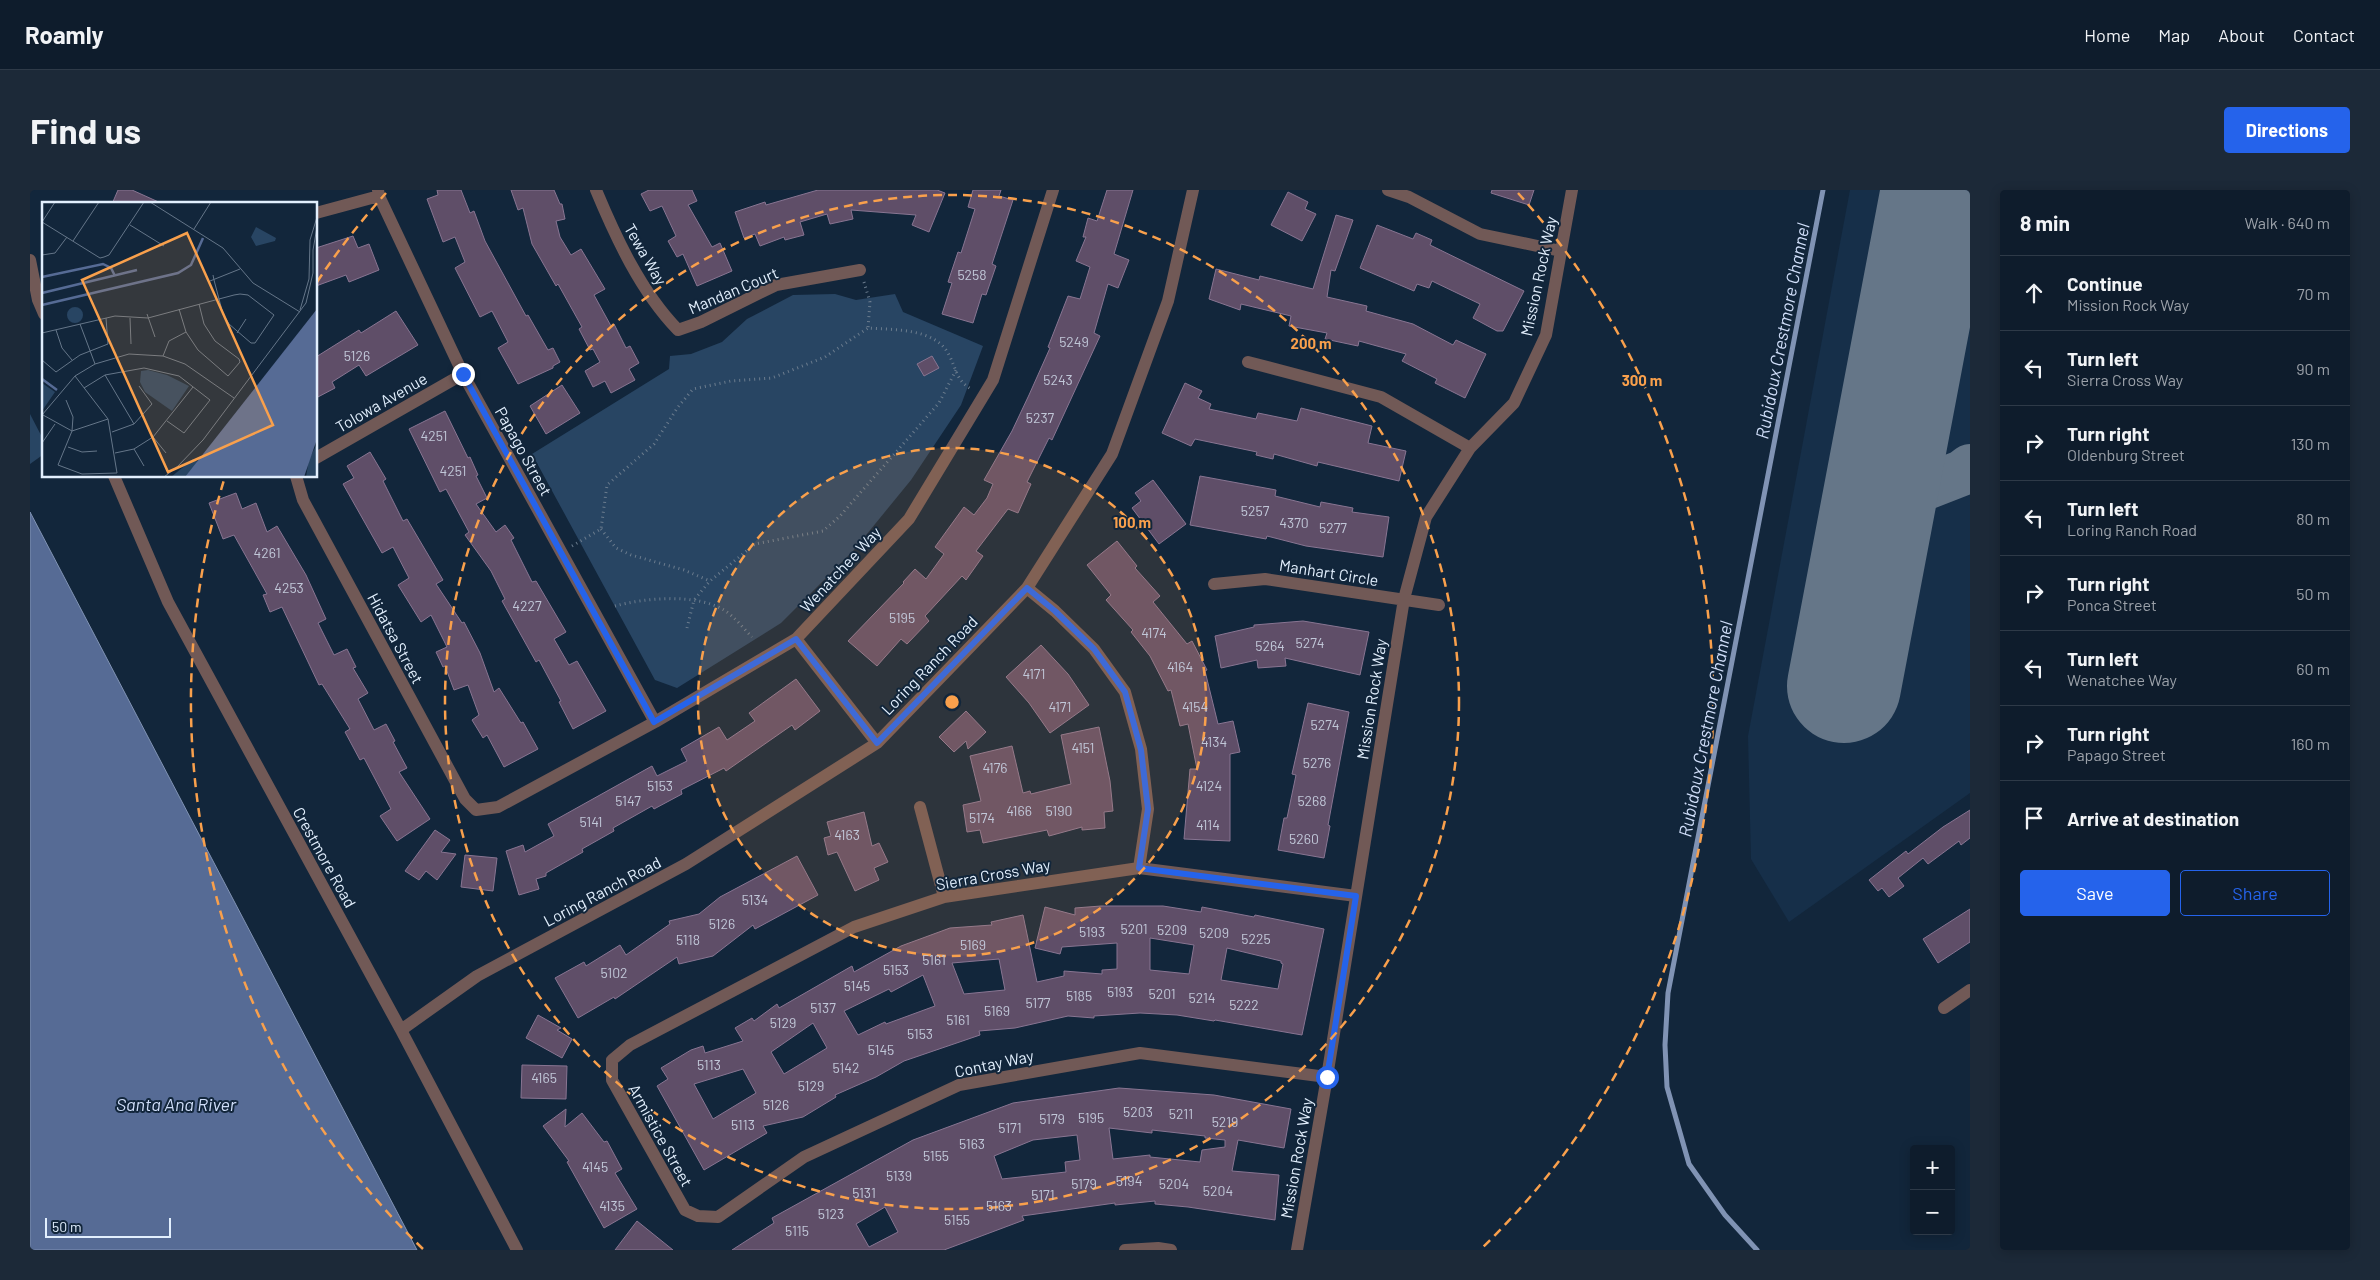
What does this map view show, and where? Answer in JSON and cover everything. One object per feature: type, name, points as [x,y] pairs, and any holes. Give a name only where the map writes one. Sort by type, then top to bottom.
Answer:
[{"type":"street","name":"Tewa Way","points":[[596,190],[617,240],[665,317],[678,330]]},
{"type":"street","name":"Wenatchee Way","points":[[476,810],[498,807],[654,722],[796,639],[909,519],[993,380],[1053,190]]},
{"type":"street","name":"Loring Ranch Road","points":[[401,1030],[477,976],[686,864],[877,743],[1027,588],[1112,454],[1168,301],[1193,190]]},
{"type":"street","points":[[1388,190],[1408,197],[1480,234],[1561,251]]},
{"type":"street","name":"Mission Rock Way","points":[[1296,1250],[1327,1077],[1404,599],[1426,517],[1470,448],[1514,403],[1546,335],[1572,190]]},
{"type":"street","points":[[318,212],[379,193]]},
{"type":"street","name":"Papago Street","points":[[379,193],[463,374],[654,722]]},
{"type":"street","points":[[30,260],[38,300],[42,309]]},
{"type":"street","name":"Mandan Court","points":[[678,330],[701,322],[776,285],[860,270]]},
{"type":"street","points":[[1248,362],[1382,397],[1470,448]]},
{"type":"street","name":"Tolowa Avenue","points":[[318,457],[463,374]]},
{"type":"street","name":"Crestmore Road","points":[[115,478],[168,602],[401,1030],[517,1250]]},
{"type":"street","name":"Hidatsa Street","points":[[297,478],[303,500],[465,799],[476,810]]},
{"type":"street","name":"Manhart Circle","points":[[1214,584],[1265,579],[1439,605]]},
{"type":"street","points":[[1027,588],[1055,611],[1094,649],[1125,692],[1141,750],[1148,809],[1139,868]]},
{"type":"street","points":[[796,639],[877,743]]},
{"type":"street","points":[[920,807],[944,897]]},
{"type":"street","name":"Sierra Cross Way","points":[[612,1060],[630,1045],[854,928],[944,897],[1139,868],[1356,896]]},
{"type":"street","points":[[1944,1008],[1970,990]]},
{"type":"street","name":"Contay Way","points":[[698,1216],[718,1217],[804,1157],[959,1084],[1140,1053],[1327,1077]]},
{"type":"street","name":"Armistice Street","points":[[612,1060],[612,1080],[685,1210],[698,1216]]},
{"type":"street","points":[[1125,1250],[1158,1248],[1171,1250]]},
{"type":"path","points":[[860,270],[870,302],[868,328]]},
{"type":"path","points":[[710,581],[684,570],[631,555],[616,548],[601,529],[607,485],[654,444],[678,407],[693,389],[732,381],[772,378],[825,357],[868,328],[909,331],[937,341],[948,353],[961,383],[983,396]]},
{"type":"path","points":[[687,628],[694,600],[710,581],[755,544],[823,531],[840,516],[939,403],[956,370]]},
{"type":"path","points":[[561,552],[601,529]]},
{"type":"path","points":[[615,606],[635,601],[694,600],[724,610],[752,637]]},
{"type":"shaded area","points":[[1850,190],[1970,190],[1970,793],[1789,922],[1751,859],[1748,736]]},
{"type":"shaded area","points":[[835,294],[856,300],[895,294],[903,312],[983,346],[961,405],[911,480],[853,551],[781,623],[677,688],[655,680],[532,454],[669,369],[670,356],[691,354],[722,342],[747,319],[793,295]]},
{"type":"shaded area","points":[[30,414],[42,437],[42,455],[30,464]]},
{"type":"water","name":"Santa Ana River","points":[[30,512],[417,1250],[30,1250]]},
{"type":"building","points":[[118,190],[132,190],[159,202],[113,202]]},
{"type":"building","points":[[437,190],[461,190],[470,213],[474,211],[485,241],[526,316],[528,315],[548,350],[553,348],[560,362],[553,366],[553,368],[518,384],[498,348],[508,342],[492,311],[480,317],[455,268],[465,262],[455,237],[443,242],[427,199],[438,195]]},
{"type":"building","points":[[511,190],[554,190],[560,204],[562,204],[565,219],[556,221],[560,237],[571,255],[581,249],[605,289],[594,295],[611,326],[614,324],[626,348],[630,346],[639,363],[629,369],[635,380],[611,393],[605,381],[593,387],[585,371],[600,362],[593,349],[590,350],[579,329],[582,327],[558,284],[556,286],[532,244],[523,208],[518,210]]},
{"type":"building","points":[[649,190],[692,190],[697,201],[688,205],[712,247],[720,243],[732,271],[697,286],[683,254],[677,257],[668,241],[676,236],[662,206],[650,211],[641,194]]},
{"type":"building","points":[[818,190],[937,190],[945,193],[929,232],[912,225],[916,215],[851,210],[853,219],[830,224],[827,214],[800,222],[804,235],[785,240],[784,237],[760,246],[755,234],[744,238],[735,212],[765,202],[766,205]]},
{"type":"building","points":[[973,190],[1001,190],[999,196],[1013,200],[992,264],[996,266],[986,295],[982,294],[973,323],[942,314],[952,283],[948,282],[958,252],[961,253],[975,209],[968,207]]},
{"type":"building","points":[[1107,190],[1133,190],[1114,254],[1129,260],[1118,288],[1108,284],[1094,333],[1100,336],[1052,440],[1049,438],[1027,482],[1031,484],[1018,513],[1008,509],[976,551],[983,556],[966,580],[962,576],[925,616],[929,621],[907,644],[901,639],[877,666],[848,641],[915,569],[926,579],[944,554],[935,547],[964,507],[974,515],[987,498],[993,484],[984,480],[1012,431],[1029,395],[1050,348],[1048,347],[1068,296],[1080,299],[1090,267],[1076,261],[1086,237],[1083,237],[1088,218],[1097,221]]},
{"type":"building","points":[[1492,190],[1534,190],[1529,205],[1491,193]]},
{"type":"building","points":[[1288,192],[1308,202],[1305,209],[1316,214],[1302,241],[1271,225]]},
{"type":"building","points":[[1336,215],[1353,220],[1335,271],[1331,270],[1327,297],[1367,306],[1366,311],[1413,324],[1453,345],[1456,340],[1486,354],[1465,398],[1435,383],[1437,379],[1402,361],[1406,354],[1359,341],[1358,346],[1325,339],[1327,333],[1289,326],[1291,316],[1241,304],[1240,310],[1209,299],[1216,269],[1259,280],[1260,276],[1313,289]]},
{"type":"building","points":[[1377,225],[1413,239],[1416,233],[1432,240],[1430,245],[1524,291],[1503,331],[1497,331],[1473,318],[1480,304],[1432,281],[1429,288],[1417,284],[1414,291],[1360,268]]},
{"type":"building","points":[[353,236],[358,248],[369,244],[379,270],[349,282],[346,275],[318,285],[318,247]]},
{"type":"building","points":[[396,311],[418,345],[366,376],[359,365],[332,382],[335,388],[318,397],[318,356],[359,330],[361,333]]},
{"type":"building","points":[[932,356],[939,368],[924,376],[917,364]]},
{"type":"building","points":[[1185,383],[1202,391],[1198,398],[1211,404],[1209,409],[1256,419],[1258,413],[1297,421],[1301,408],[1372,426],[1368,443],[1406,451],[1399,481],[1318,462],[1317,466],[1274,454],[1273,459],[1256,455],[1257,452],[1195,439],[1191,446],[1162,433]]},
{"type":"building","points":[[562,385],[580,413],[546,434],[530,406]]},
{"type":"building","points":[[445,411],[468,458],[470,457],[478,475],[476,476],[487,498],[476,504],[496,532],[505,525],[514,538],[511,540],[532,582],[536,581],[566,632],[554,639],[569,665],[577,661],[606,711],[573,729],[559,702],[561,701],[539,660],[536,662],[502,601],[505,599],[491,571],[465,535],[469,532],[446,489],[440,492],[409,429]]},
{"type":"building","points":[[370,452],[386,479],[383,481],[403,521],[407,519],[443,580],[436,584],[462,623],[464,622],[480,653],[494,692],[499,688],[521,723],[523,722],[538,749],[504,767],[487,735],[483,738],[472,720],[479,715],[468,685],[454,690],[445,666],[443,667],[436,652],[447,647],[431,615],[421,622],[398,585],[409,578],[393,547],[382,553],[343,484],[354,478],[347,466]]},
{"type":"building","points":[[1200,476],[1276,490],[1275,496],[1320,507],[1321,502],[1353,508],[1352,512],[1389,517],[1383,557],[1306,546],[1267,536],[1266,539],[1190,525]]},
{"type":"building","points":[[1153,480],[1186,524],[1159,544],[1132,508],[1141,501],[1135,493]]},
{"type":"building","points":[[236,493],[242,509],[256,503],[267,532],[277,526],[306,575],[326,619],[318,623],[334,655],[347,649],[356,667],[353,668],[368,693],[358,699],[374,730],[386,724],[395,741],[393,742],[407,768],[399,772],[430,819],[397,841],[380,816],[391,809],[364,758],[360,760],[345,732],[350,729],[322,684],[319,685],[282,607],[270,612],[263,595],[267,594],[234,535],[223,539],[209,503]]},
{"type":"building","points":[[1117,541],[1137,566],[1135,568],[1160,596],[1153,602],[1187,644],[1192,641],[1207,670],[1205,671],[1218,724],[1233,721],[1240,752],[1230,754],[1230,841],[1184,839],[1190,769],[1197,769],[1188,724],[1180,726],[1171,690],[1168,691],[1150,656],[1131,632],[1133,630],[1106,600],[1111,595],[1087,565]]},
{"type":"building","points":[[1303,621],[1369,632],[1360,675],[1285,658],[1286,666],[1258,668],[1257,660],[1221,668],[1215,636],[1254,627],[1254,625]]},
{"type":"building","points":[[1041,645],[1068,674],[1089,705],[1050,733],[1029,703],[1006,677]]},
{"type":"building","points":[[796,679],[820,711],[795,730],[792,725],[726,771],[724,768],[681,790],[682,794],[654,809],[652,806],[613,828],[614,831],[582,849],[583,852],[546,873],[546,876],[536,879],[539,889],[519,895],[506,851],[523,845],[525,852],[554,836],[548,824],[652,766],[657,776],[687,761],[681,749],[719,727],[727,740],[755,721],[749,713]]},
{"type":"building","points":[[1308,703],[1349,712],[1328,825],[1330,826],[1324,858],[1278,850],[1284,818],[1287,818],[1296,775],[1292,774]]},
{"type":"building","points":[[966,711],[986,732],[968,749],[966,741],[954,752],[939,737]]},
{"type":"building","points":[[1099,727],[1110,781],[1113,811],[1104,812],[1105,828],[1082,830],[1082,827],[1049,836],[1047,830],[983,843],[980,830],[967,832],[963,805],[981,801],[970,756],[1012,746],[1023,793],[1030,791],[1031,794],[1071,784],[1061,735]]},
{"type":"building","points":[[1970,810],[1970,838],[1961,845],[1959,841],[1928,864],[1923,858],[1898,878],[1904,886],[1889,897],[1882,888],[1878,891],[1869,880],[1906,851],[1908,854],[1943,827]]},
{"type":"building","points":[[864,812],[872,846],[879,843],[888,862],[874,868],[879,880],[855,891],[837,852],[828,855],[824,838],[831,836],[827,822]]},
{"type":"building","points":[[435,830],[450,840],[441,852],[456,854],[437,880],[426,871],[419,880],[405,871]]},
{"type":"building","points":[[465,855],[497,858],[493,891],[461,887]]},
{"type":"building","points":[[797,856],[818,895],[755,929],[753,925],[713,956],[679,964],[677,957],[615,999],[614,997],[578,1018],[555,978],[584,962],[586,966],[620,945],[626,955],[670,924],[669,921],[699,914],[720,897]]},
{"type":"building","points":[[1163,906],[1201,912],[1202,907],[1254,917],[1255,915],[1324,929],[1302,1035],[1215,1020],[1140,1013],[1094,1016],[1094,1018],[1068,1016],[1015,1028],[979,1031],[980,1035],[904,1061],[876,1077],[835,1095],[836,1097],[803,1117],[763,1126],[767,1133],[704,1170],[657,1086],[668,1079],[661,1068],[691,1050],[703,1046],[705,1053],[743,1041],[735,1028],[752,1018],[754,1021],[777,1004],[779,1008],[852,966],[854,972],[901,946],[950,928],[992,925],[991,922],[1023,915],[1037,982],[1064,976],[1064,971],[1102,974],[1102,970],[1117,969],[1117,943],[1062,947],[1060,954],[1035,948],[1045,907],[1075,915],[1075,908]],"holes":[[[1150,938],[1194,945],[1189,974],[1150,970]],[[1227,948],[1281,961],[1283,964],[1278,989],[1221,980]],[[999,959],[1005,990],[964,994],[952,963]],[[923,975],[935,1006],[886,1024],[885,1022],[858,1035],[844,1011],[889,989],[891,992]],[[813,1023],[827,1048],[784,1074],[771,1052]],[[743,1069],[756,1093],[713,1119],[694,1084]]]},
{"type":"building","points":[[1970,909],[1970,942],[1938,963],[1923,939]]},
{"type":"building","points":[[538,1015],[561,1028],[557,1030],[572,1039],[562,1058],[526,1038]]},
{"type":"building","points":[[522,1065],[567,1066],[566,1099],[521,1098]]},
{"type":"building","points":[[1119,1088],[1214,1095],[1291,1109],[1284,1148],[1238,1140],[1232,1171],[1279,1175],[1275,1220],[1155,1204],[1155,1201],[1115,1205],[1115,1203],[1022,1216],[1024,1220],[944,1250],[732,1250],[774,1223],[772,1218],[913,1140],[1013,1103]],"holes":[[[1109,1128],[1152,1133],[1152,1130],[1205,1136],[1205,1138],[1225,1140],[1225,1147],[1202,1150],[1200,1162],[1150,1157],[1150,1155],[1113,1159]],[[1077,1135],[1080,1160],[1065,1162],[1066,1172],[1002,1179],[994,1156],[1033,1140]],[[885,1207],[898,1232],[869,1247],[856,1224]]]},
{"type":"building","points":[[566,1109],[565,1127],[582,1113],[604,1142],[607,1141],[622,1169],[615,1173],[637,1209],[604,1228],[567,1162],[569,1161],[543,1126]]},
{"type":"building","points":[[637,1221],[673,1250],[615,1250]]},
{"type":"waterway","name":"Rubidoux Crestmore Channel","points":[[1757,1250],[1725,1215],[1689,1164],[1667,1087],[1665,1045],[1668,993],[1823,190]]},
{"type":"taxiway","points":[[1883,479],[1908,494],[1962,473],[1970,467]]},
{"type":"runway","points":[[1844,686],[1938,190]]},
{"type":"route","points":[[463,374],[654,722],[796,639],[877,743],[1027,588],[1055,611],[1094,649],[1125,692],[1141,750],[1148,809],[1139,868],[1356,896],[1327,1077]]}]
